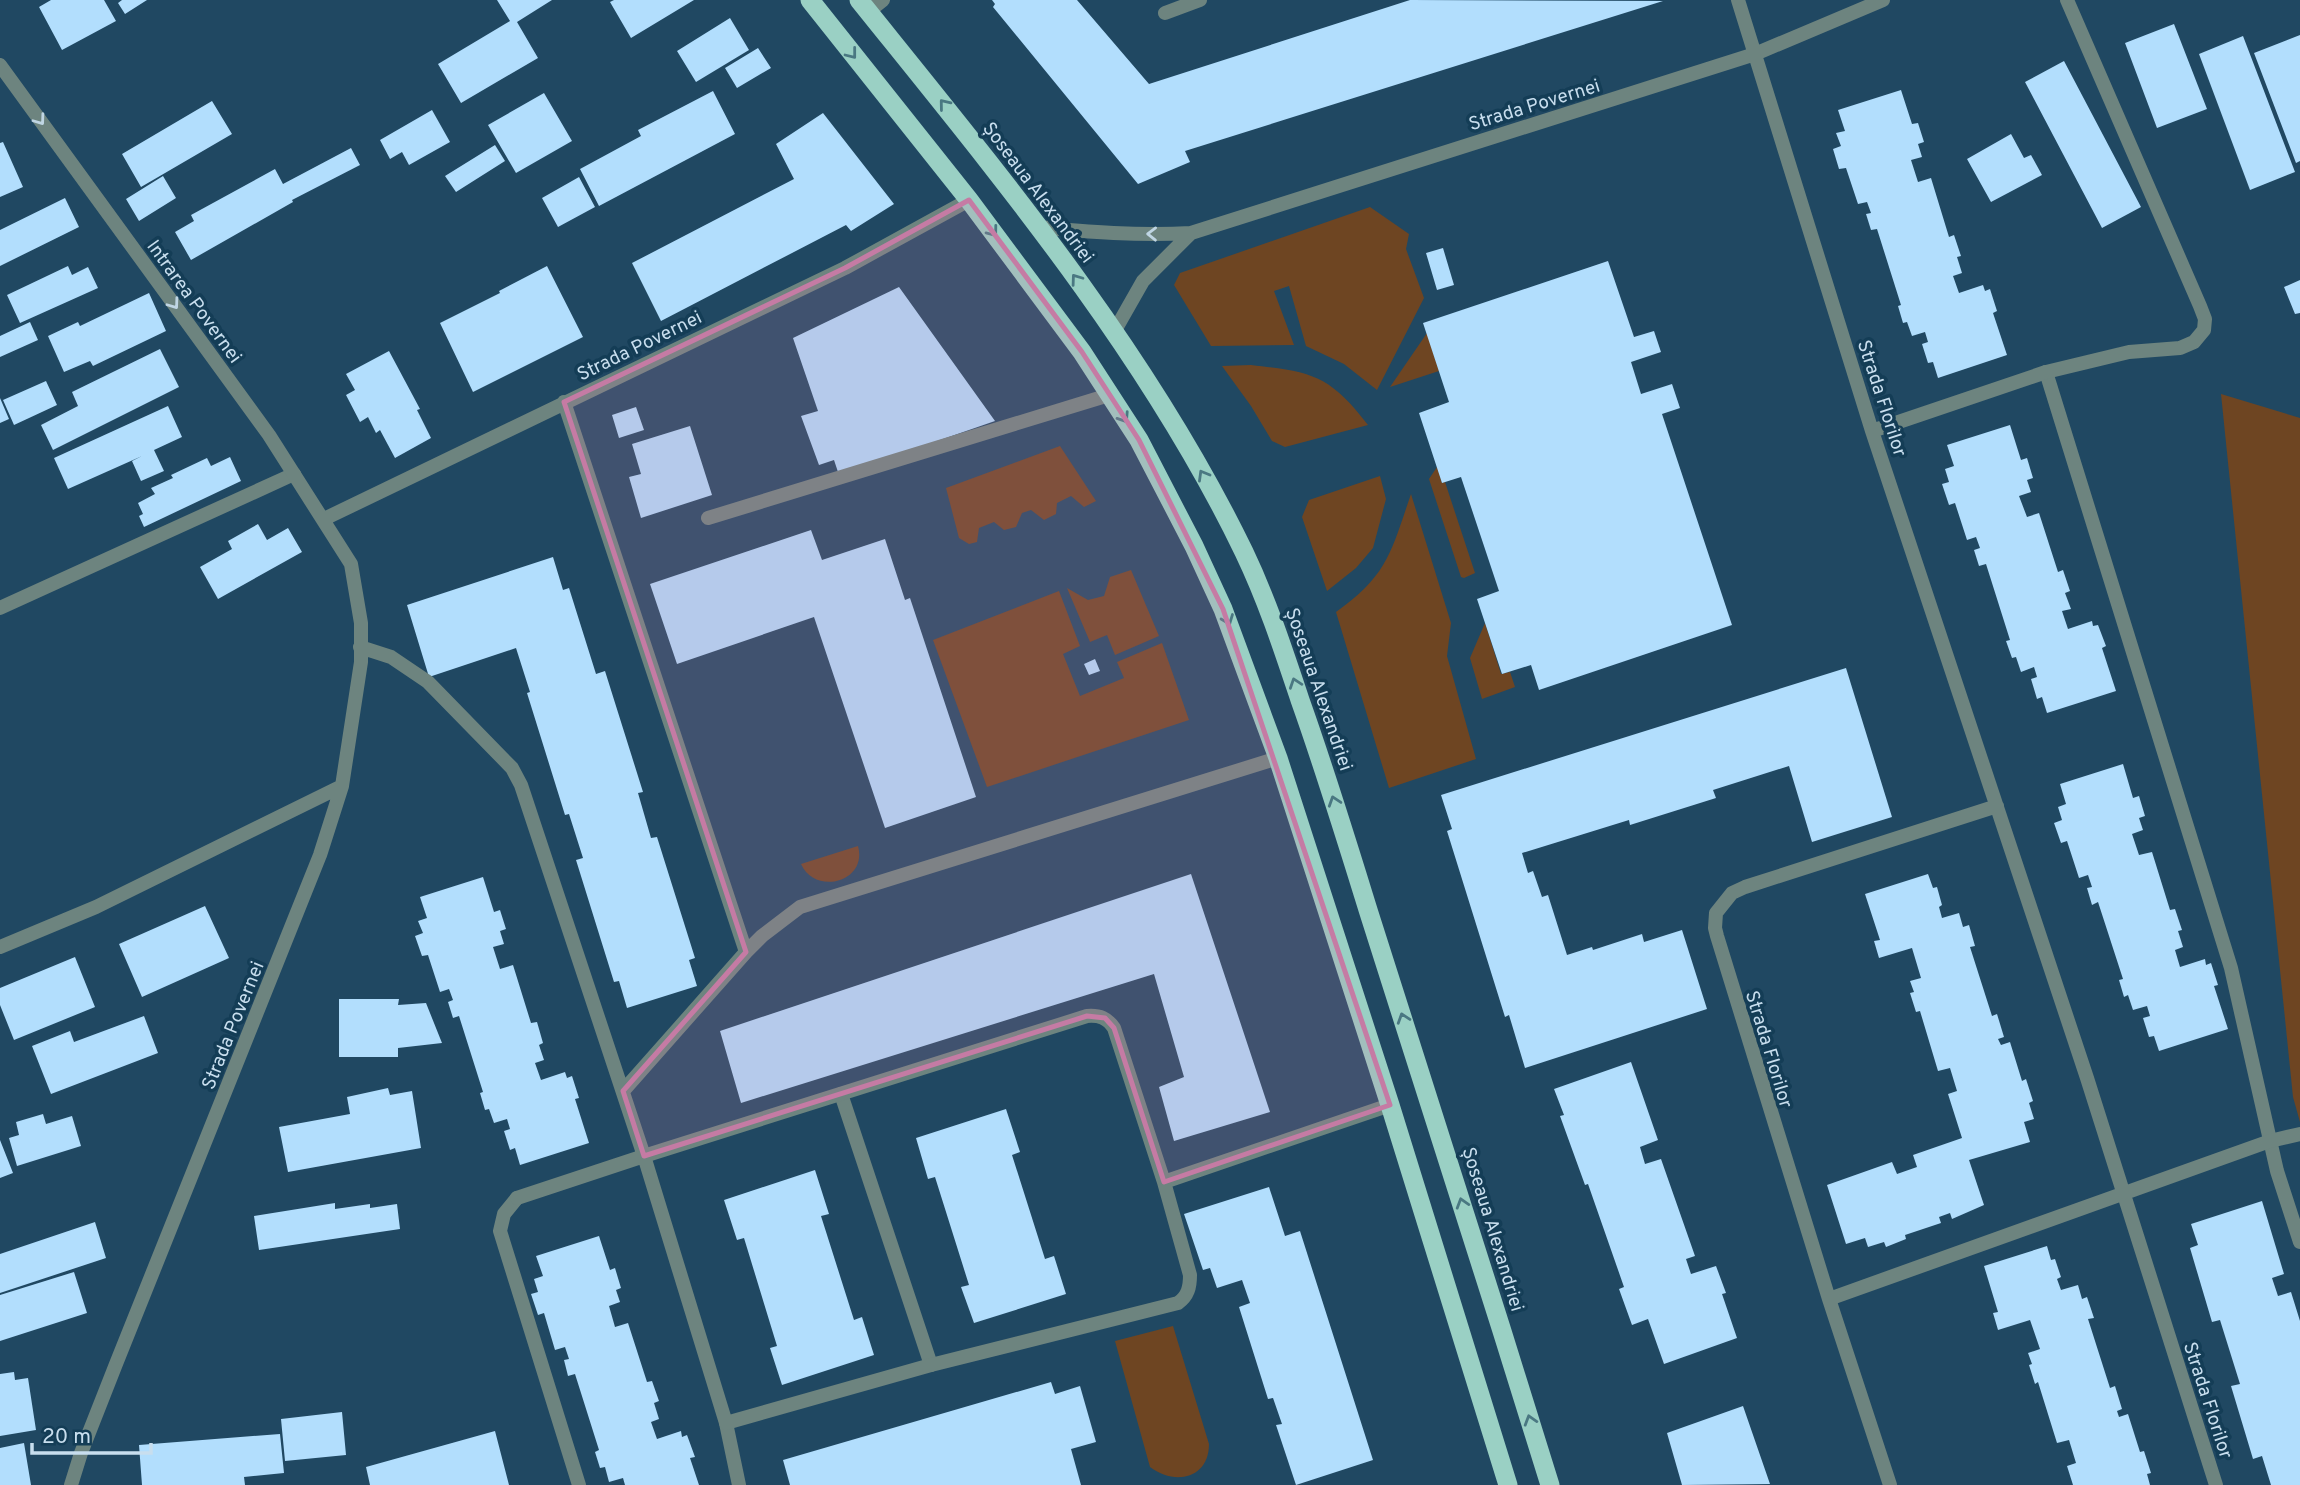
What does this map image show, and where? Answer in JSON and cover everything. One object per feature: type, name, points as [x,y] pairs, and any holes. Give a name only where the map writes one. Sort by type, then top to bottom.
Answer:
[{"type":"highway","points":[[810,0],[1050,307],[1139,440],[1194,546],[1223,609],[1278,758],[1390,1105],[1508,1485]]},
{"type":"highway","name":"Șoseaua Alexandriei","points":[[870,4],[1114,332],[1165,410],[1243,551],[1270,612],[1317,747],[1550,1485]]},
{"type":"street","points":[[1165,13],[1200,0]]},
{"type":"street","name":"Strada Florilor","points":[[1738,0],[1872,431],[1997,806],[2216,1485]]},
{"type":"street","name":"Strada Povernei","points":[[1191,233],[1755,54],[1884,0]]},
{"type":"street","points":[[1872,431],[2046,372],[2129,352],[2180,348],[2194,342],[2204,330],[2205,318],[2067,0]]},
{"type":"street","name":"Intrarea Povernei","points":[[0,65],[269,435],[351,564]]},
{"type":"street","name":"Strada Povernei","points":[[324,520],[845,268],[969,200]]},
{"type":"street","points":[[1037,227],[1113,233],[1191,233]]},
{"type":"street","points":[[1114,332],[1143,281],[1191,233]]},
{"type":"street","points":[[2046,372],[2231,968],[2277,1171],[2300,1242]]},
{"type":"street","points":[[708,518],[1109,394]]},
{"type":"street","points":[[564,402],[746,952]]},
{"type":"street","points":[[0,608],[294,474]]},
{"type":"street","name":"Strada Povernei","points":[[71,1485],[80,1453],[320,855],[342,786],[356,701],[361,624],[351,564]]},
{"type":"street","points":[[360,647],[391,657],[428,682],[512,768],[521,785],[623,1091],[726,1423],[739,1485]]},
{"type":"street","points":[[623,1091],[746,952],[800,907],[1278,758]]},
{"type":"street","points":[[0,947],[96,907],[342,786]]},
{"type":"street","name":"Strada Florilor","points":[[1890,1485],[1735,999],[1715,928],[1716,913],[1732,893],[1745,887],[1997,806]]},
{"type":"street","points":[[579,1485],[500,1231],[503,1214],[517,1198],[1087,1016],[1105,1018],[1114,1028],[1164,1182],[1190,1275],[1185,1298],[1178,1303],[931,1365],[726,1423]]},
{"type":"street","points":[[841,1094],[931,1365]]},
{"type":"street","points":[[1164,1182],[1390,1105]]},
{"type":"street","points":[[1829,1299],[2270,1141],[2300,1134]]},
{"type":"highlighted area","points":[[969,200],[1082,352],[1139,440],[1223,609],[1390,1105],[1164,1182],[1114,1028],[1105,1018],[1087,1016],[644,1156],[623,1091],[746,952],[564,402],[845,268]]},
{"type":"shaded area","points":[[1370,207],[1409,234],[1406,249],[1424,298],[1377,390],[1344,364],[1306,346],[1289,286],[1274,291],[1294,345],[1211,346],[1174,285],[1180,273]]},
{"type":"shaded area","points":[[1427,333],[1439,371],[1390,387]]},
{"type":"shaded area","points":[[1251,365],[1289,370],[1330,385],[1368,425],[1285,447],[1272,441],[1222,366]]},
{"type":"shaded area","points":[[2221,394],[2300,418],[2300,1122],[2293,1097]]},
{"type":"shaded area","points":[[1060,446],[1096,501],[1084,507],[1071,496],[1057,503],[1056,514],[1044,520],[1031,510],[1022,513],[1016,527],[1004,530],[994,522],[979,528],[977,542],[969,544],[959,538],[946,488]]},
{"type":"shaded area","points":[[1437,467],[1442,483],[1445,482],[1475,573],[1464,578],[1461,577],[1429,479]]},
{"type":"shaded area","points":[[1380,476],[1386,499],[1373,548],[1356,568],[1327,591],[1302,517],[1309,500]]},
{"type":"shaded area","points":[[1411,494],[1451,623],[1447,656],[1476,759],[1389,788],[1336,612],[1367,586],[1386,561]]},
{"type":"shaded area","points":[[1131,570],[1159,636],[1115,655],[1107,635],[1090,642],[1067,588],[1088,600],[1104,596],[1110,577]]},
{"type":"shaded area","points":[[1059,591],[1080,646],[1063,654],[1080,696],[1124,678],[1117,662],[1162,643],[1189,720],[987,787],[933,640]]},
{"type":"shaded area","points":[[1485,623],[1501,674],[1510,672],[1515,687],[1482,699],[1470,658]]},
{"type":"shaded area","points":[[858,846],[859,858],[855,868],[848,876],[838,880],[817,880],[808,874],[801,864]]},
{"type":"shaded area","points":[[1173,1326],[1209,1444],[1203,1465],[1188,1476],[1179,1477],[1159,1473],[1150,1467],[1115,1341]]},
{"type":"building","points":[[51,0],[104,0],[116,21],[62,50],[39,7]]},
{"type":"building","points":[[122,0],[147,0],[125,14],[118,3]]},
{"type":"building","points":[[497,0],[552,0],[517,22],[538,58],[461,103],[438,64],[510,21]]},
{"type":"building","points":[[694,0],[631,38],[610,2]]},
{"type":"building","points":[[992,0],[1077,0],[1149,84],[1410,0],[1663,1],[1185,151],[1190,162],[1138,184],[993,7],[995,4]]},
{"type":"building","points":[[730,18],[749,50],[696,82],[677,51]]},
{"type":"building","points":[[2174,24],[2207,109],[2157,128],[2125,43]]},
{"type":"building","points":[[2300,35],[2300,161],[2296,163],[2254,53]]},
{"type":"building","points":[[2243,36],[2295,172],[2250,190],[2199,54]]},
{"type":"building","points":[[758,48],[771,68],[737,88],[725,68]]},
{"type":"building","points":[[2064,61],[2141,207],[2102,228],[2025,82]]},
{"type":"building","points":[[1901,90],[1912,124],[1918,123],[1924,142],[1918,144],[1922,157],[1911,160],[1918,182],[1931,178],[1949,237],[1954,235],[1961,256],[1957,257],[1962,273],[1953,276],[1959,293],[1983,285],[1985,291],[1990,289],[1997,311],[1993,313],[2007,355],[1938,378],[1933,362],[1928,363],[1922,344],[1928,342],[1925,332],[1912,336],[1907,322],[1903,323],[1898,306],[1901,305],[1877,229],[1871,230],[1866,214],[1871,213],[1867,202],[1858,204],[1846,168],[1839,169],[1833,149],[1841,146],[1836,133],[1845,131],[1838,110]]},
{"type":"building","points":[[713,91],[735,134],[599,206],[580,169],[641,136],[638,130]]},
{"type":"building","points":[[544,93],[572,141],[516,173],[488,125]]},
{"type":"building","points":[[212,101],[232,134],[141,187],[122,154]]},
{"type":"building","points":[[432,110],[450,142],[409,165],[402,152],[390,159],[380,140]]},
{"type":"building","points":[[823,113],[894,204],[851,231],[846,225],[661,321],[632,263],[794,179],[776,144]]},
{"type":"building","points":[[2011,134],[2024,158],[2031,155],[2042,175],[1991,202],[1967,159]]},
{"type":"building","points":[[3,142],[23,187],[0,197],[0,143]]},
{"type":"building","points":[[495,145],[505,161],[456,192],[445,176]]},
{"type":"building","points":[[351,148],[360,165],[292,200],[293,202],[191,260],[175,232],[194,221],[191,215],[275,169],[283,184]]},
{"type":"building","points":[[163,176],[176,198],[139,221],[126,199]]},
{"type":"building","points":[[579,177],[595,207],[558,227],[542,198]]},
{"type":"building","points":[[65,198],[79,227],[0,266],[0,230]]},
{"type":"building","points":[[1443,248],[1454,285],[1437,290],[1426,253]]},
{"type":"building","points":[[1608,261],[1634,337],[1654,331],[1661,352],[1631,362],[1641,394],[1672,384],[1680,408],[1662,414],[1732,625],[1539,690],[1531,665],[1502,674],[1477,599],[1499,591],[1461,477],[1442,483],[1419,413],[1449,402],[1423,323]]},
{"type":"building","points":[[68,266],[72,275],[88,267],[98,288],[20,323],[7,295]]},
{"type":"building","points":[[547,266],[583,337],[473,392],[440,323]]},
{"type":"building","points":[[2300,280],[2300,313],[2295,314],[2284,287]]},
{"type":"building","points":[[899,287],[995,421],[839,475],[834,460],[819,465],[801,416],[818,411],[793,338]]},
{"type":"building","points":[[149,293],[166,331],[93,366],[90,361],[64,372],[48,336],[78,322],[80,326]]},
{"type":"building","points":[[30,322],[38,340],[0,357],[0,336]]},
{"type":"building","points":[[160,349],[179,387],[53,450],[41,425],[78,406],[72,392]]},
{"type":"building","points":[[389,351],[420,409],[417,410],[431,438],[395,458],[380,430],[376,433],[368,417],[360,422],[346,395],[355,390],[346,374]]},
{"type":"building","points":[[46,381],[57,405],[14,425],[3,400]]},
{"type":"building","points":[[0,398],[9,419],[0,423]]},
{"type":"building","points":[[168,406],[182,437],[154,450],[164,471],[141,481],[132,461],[142,456],[68,489],[54,458]]},
{"type":"building","points":[[636,407],[644,430],[619,438],[612,415]]},
{"type":"building","points":[[2010,425],[2021,460],[2027,458],[2033,478],[2027,480],[2031,492],[2019,496],[2027,517],[2039,513],[2058,572],[2063,570],[2070,591],[2065,593],[2071,609],[2062,611],[2068,629],[2092,621],[2093,626],[2098,625],[2106,646],[2102,648],[2116,691],[2047,713],[2042,697],[2037,699],[2031,679],[2037,677],[2034,667],[2021,672],[2016,657],[2012,658],[2006,641],[2010,640],[1986,564],[1979,566],[1974,550],[1980,548],[1976,537],[1967,540],[1955,503],[1949,505],[1942,484],[1949,482],[1945,469],[1954,466],[1947,445]]},
{"type":"building","points":[[690,426],[712,495],[641,518],[629,477],[641,474],[632,444]]},
{"type":"building","points":[[230,457],[241,481],[144,527],[139,516],[143,514],[138,503],[155,494],[151,488],[207,458],[211,466]]},
{"type":"building","points":[[258,524],[267,540],[288,528],[302,552],[218,599],[200,567],[232,549],[228,541]]},
{"type":"building","points":[[811,530],[822,560],[885,539],[905,600],[910,598],[976,797],[885,828],[814,617],[677,664],[650,584]]},
{"type":"building","points":[[553,557],[563,590],[569,588],[596,674],[605,671],[643,792],[638,793],[651,838],[657,837],[695,958],[689,960],[697,986],[627,1008],[619,981],[614,982],[576,860],[583,858],[569,814],[565,815],[527,693],[530,692],[516,648],[429,677],[407,605]]},
{"type":"building","points":[[1095,659],[1100,671],[1089,675],[1084,664]]},
{"type":"building","points":[[1846,668],[1892,817],[1812,842],[1789,766],[1713,790],[1716,798],[1630,825],[1629,820],[1522,853],[1528,873],[1533,871],[1542,897],[1548,895],[1567,955],[1592,947],[1593,950],[1642,934],[1644,942],[1682,930],[1707,1009],[1525,1068],[1509,1015],[1505,1017],[1447,831],[1452,829],[1441,795]]},
{"type":"building","points":[[2123,764],[2133,798],[2139,796],[2145,816],[2139,818],[2143,830],[2132,834],[2139,855],[2152,852],[2170,910],[2175,909],[2182,930],[2178,931],[2183,947],[2175,950],[2180,967],[2205,959],[2206,965],[2211,963],[2218,985],[2214,986],[2228,1029],[2159,1051],[2154,1036],[2149,1037],[2143,1018],[2150,1016],[2147,1006],[2133,1010],[2128,995],[2124,997],[2119,980],[2123,979],[2098,902],[2092,905],[2087,888],[2092,887],[2088,875],[2079,878],[2067,841],[2061,843],[2054,823],[2062,820],[2058,807],[2066,804],[2060,784]]},
{"type":"building","points":[[1191,874],[1270,1112],[1174,1141],[1159,1087],[1184,1077],[1154,974],[741,1103],[720,1031]]},
{"type":"building","points":[[1928,874],[1933,888],[1937,887],[1942,918],[1959,913],[1963,927],[1969,925],[1975,946],[1970,947],[1992,1016],[1997,1014],[2004,1037],[1998,1039],[2001,1045],[2010,1042],[2022,1081],[2026,1079],[2033,1101],[2029,1103],[2034,1119],[2024,1122],[2030,1142],[1969,1160],[1984,1205],[1952,1219],[1950,1213],[1939,1217],[1941,1223],[1905,1235],[1906,1239],[1886,1247],[1884,1242],[1868,1247],[1865,1238],[1846,1244],[1827,1185],[1892,1162],[1897,1174],[1917,1167],[1913,1155],[1962,1138],[1948,1094],[1957,1091],[1950,1068],[1938,1071],[1920,1011],[1916,1012],[1910,993],[1914,992],[1910,981],[1921,978],[1912,948],[1879,958],[1874,941],[1880,940],[1865,894]]},
{"type":"building","points":[[483,877],[494,912],[500,910],[506,929],[500,931],[504,944],[493,947],[500,969],[513,965],[531,1023],[537,1022],[543,1043],[539,1045],[544,1060],[535,1063],[541,1080],[565,1072],[567,1078],[572,1076],[579,1098],[575,1099],[589,1143],[520,1165],[515,1148],[510,1150],[504,1131],[510,1129],[507,1119],[494,1123],[489,1109],[485,1110],[480,1093],[483,1092],[459,1016],[453,1018],[448,1002],[453,1000],[449,989],[440,992],[428,955],[422,956],[415,936],[423,933],[418,921],[427,918],[420,897]]},
{"type":"building","points":[[205,906],[229,958],[142,997],[119,944]]},
{"type":"building","points":[[75,957],[95,1007],[14,1040],[0,1005],[0,988]]},
{"type":"building","points":[[339,999],[399,999],[398,1005],[426,1003],[442,1043],[398,1048],[398,1057],[339,1057]]},
{"type":"building","points":[[144,1016],[158,1053],[51,1094],[32,1046],[70,1031],[74,1042]]},
{"type":"building","points":[[1631,1062],[1658,1140],[1640,1147],[1645,1164],[1661,1159],[1695,1256],[1686,1259],[1691,1274],[1716,1266],[1737,1338],[1664,1364],[1648,1319],[1632,1325],[1619,1289],[1624,1287],[1588,1184],[1585,1185],[1560,1116],[1564,1115],[1554,1089]]},
{"type":"building","points":[[388,1088],[390,1095],[412,1091],[421,1148],[288,1172],[279,1127],[350,1114],[347,1097]]},
{"type":"building","points":[[1006,1109],[1020,1152],[1012,1155],[1045,1259],[1054,1256],[1066,1294],[974,1323],[961,1287],[969,1285],[935,1177],[928,1179],[916,1138]]},
{"type":"building","points":[[43,1114],[46,1124],[72,1116],[81,1146],[17,1166],[9,1138],[19,1135],[16,1122]]},
{"type":"building","points":[[0,1140],[13,1173],[0,1178]]},
{"type":"building","points":[[815,1170],[829,1214],[821,1216],[854,1320],[862,1317],[874,1355],[782,1385],[770,1348],[777,1346],[744,1238],[737,1240],[724,1200]]},
{"type":"building","points":[[1269,1187],[1285,1236],[1300,1231],[1373,1460],[1296,1485],[1276,1425],[1282,1424],[1273,1398],[1268,1399],[1239,1307],[1250,1303],[1242,1280],[1217,1288],[1210,1268],[1203,1270],[1184,1214]]},
{"type":"building","points":[[2262,1201],[2284,1274],[2272,1278],[2278,1296],[2291,1292],[2300,1321],[2300,1485],[2271,1485],[2262,1456],[2253,1459],[2231,1386],[2240,1384],[2220,1320],[2212,1322],[2190,1248],[2198,1245],[2191,1224]]},
{"type":"building","points":[[335,1203],[335,1209],[370,1204],[370,1208],[397,1204],[400,1229],[259,1250],[254,1216]]},
{"type":"building","points":[[95,1222],[106,1258],[0,1293],[0,1254]]},
{"type":"building","points":[[599,1236],[610,1270],[615,1268],[621,1288],[616,1290],[620,1302],[609,1306],[615,1327],[628,1323],[647,1382],[652,1381],[659,1401],[654,1403],[659,1419],[651,1422],[657,1439],[681,1431],[682,1437],[687,1435],[695,1457],[690,1458],[699,1485],[625,1485],[623,1478],[609,1482],[605,1467],[600,1468],[595,1452],[599,1450],[575,1374],[568,1376],[564,1360],[569,1359],[565,1347],[555,1350],[544,1313],[538,1315],[531,1294],[538,1292],[534,1279],[543,1276],[536,1256]]},
{"type":"building","points":[[2047,1246],[2051,1260],[2055,1259],[2061,1277],[2057,1279],[2061,1290],[2078,1285],[2082,1299],[2087,1297],[2094,1318],[2088,1319],[2110,1388],[2115,1386],[2122,1409],[2117,1411],[2119,1417],[2128,1414],[2140,1452],[2144,1451],[2151,1473],[2147,1474],[2150,1485],[2073,1485],[2067,1466],[2076,1463],[2069,1440],[2057,1443],[2038,1382],[2035,1384],[2029,1365],[2032,1364],[2028,1353],[2040,1349],[2030,1320],[1998,1330],[1993,1313],[1998,1312],[1984,1266]]},
{"type":"building","points":[[74,1272],[87,1313],[0,1341],[0,1295]]},
{"type":"building","points":[[14,1372],[15,1380],[28,1378],[36,1430],[0,1436],[0,1374]]},
{"type":"building","points":[[1051,1382],[1055,1394],[1080,1386],[1096,1442],[1071,1449],[1081,1485],[790,1485],[783,1460]]},
{"type":"building","points":[[1743,1406],[1770,1484],[1682,1485],[1667,1433]]},
{"type":"building","points":[[342,1412],[346,1455],[285,1461],[281,1419]]},
{"type":"building","points":[[495,1431],[509,1485],[370,1485],[366,1467]]},
{"type":"building","points":[[280,1434],[284,1473],[244,1477],[245,1485],[142,1485],[139,1445]]},
{"type":"building","points":[[24,1443],[31,1485],[0,1485],[0,1448]]}]
